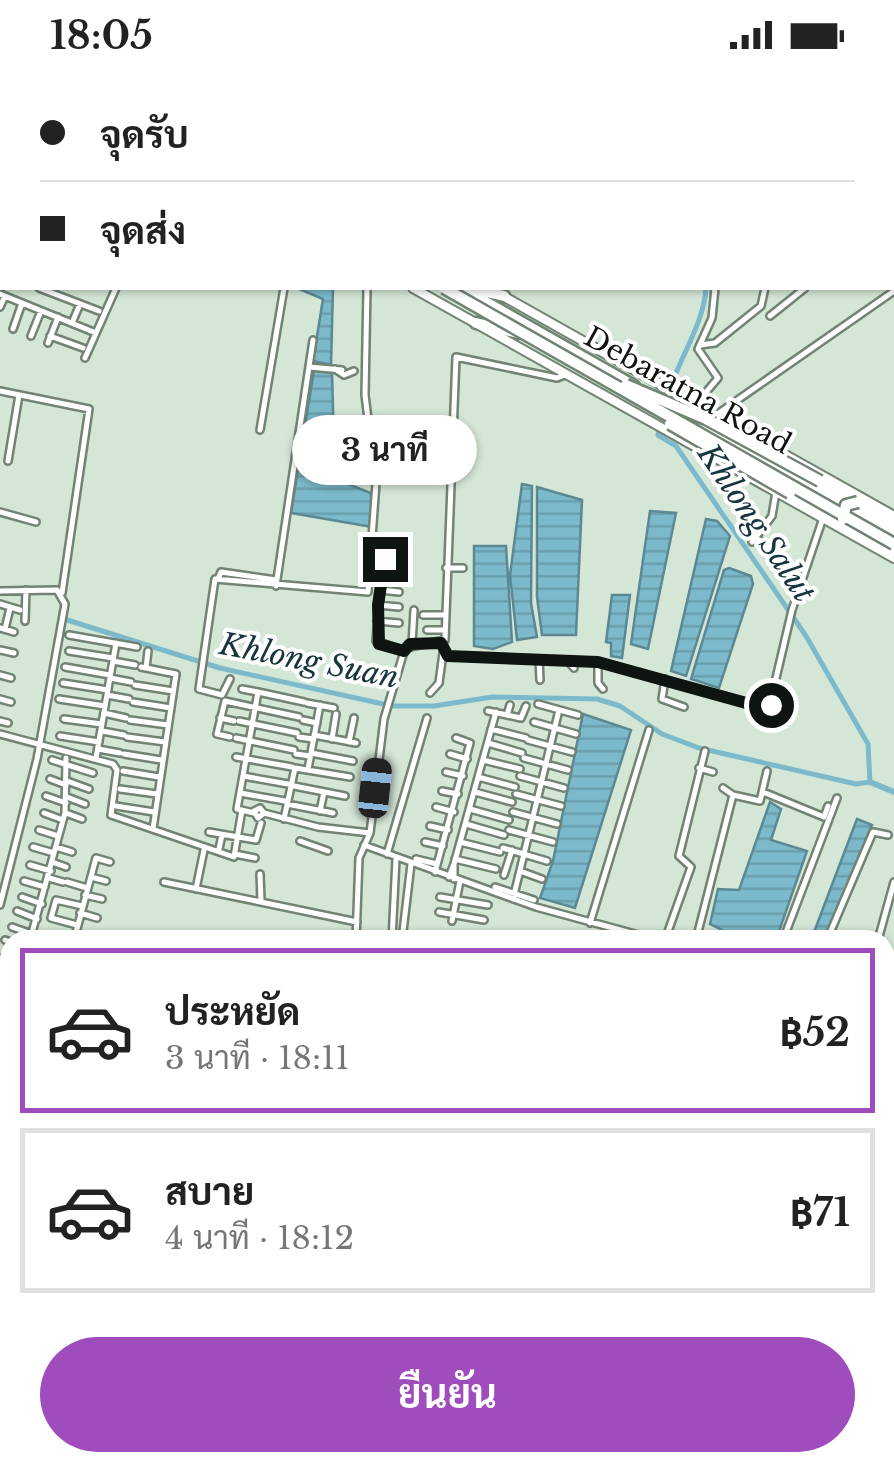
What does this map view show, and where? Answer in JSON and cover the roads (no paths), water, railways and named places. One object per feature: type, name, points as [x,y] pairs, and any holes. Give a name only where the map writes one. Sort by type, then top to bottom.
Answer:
[{"type":"highway","name":"Debaratna Road","points":[[444,290],[894,545]]},
{"type":"highway","points":[[445,290],[624,387],[706,419],[858,502],[893,515]]},
{"type":"highway","points":[[465,290],[894,545]]},
{"type":"highway","name":"Debaratna Road","points":[[465,290],[894,545]]},
{"type":"highway","points":[[472,290],[504,296]]},
{"type":"highway","points":[[476,323],[518,333]]},
{"type":"highway","points":[[624,387],[694,439],[846,524],[894,545]]},
{"type":"highway","points":[[846,524],[842,512],[846,505],[858,502]]},
{"type":"main road","name":"Debaratna Road","points":[[417,290],[823,518],[894,545]]},
{"type":"main road","name":"Debaratna Road","points":[[492,290],[893,515]]},
{"type":"street","points":[[44,290],[100,311]]},
{"type":"street","points":[[84,358],[115,290]]},
{"type":"street","points":[[260,430],[284,290]]},
{"type":"street","points":[[230,679],[222,695],[199,689],[214,582],[218,578],[356,595],[368,592],[370,587],[376,483],[365,396],[368,290]]},
{"type":"street","points":[[700,344],[712,318],[715,290]]},
{"type":"street","points":[[700,344],[715,342],[761,306],[765,290]]},
{"type":"street","points":[[770,316],[802,290]]},
{"type":"street","points":[[716,416],[894,291]]},
{"type":"street","points":[[0,307],[2,295],[96,333]]},
{"type":"street","points":[[13,329],[22,303]]},
{"type":"street","points":[[72,324],[80,304]]},
{"type":"street","points":[[31,336],[41,310]]},
{"type":"street","points":[[58,317],[49,340],[83,348]]},
{"type":"street","points":[[276,583],[312,340]]},
{"type":"street","points":[[696,404],[718,378],[700,344]]},
{"type":"street","points":[[430,693],[439,683],[445,630],[456,357],[558,378],[567,374]]},
{"type":"street","points":[[309,366],[338,369],[344,375],[354,371]]},
{"type":"street","points":[[0,391],[88,408],[62,594],[65,604],[40,742],[0,905]]},
{"type":"street","points":[[8,461],[19,395]]},
{"type":"street","points":[[768,546],[754,540],[772,516],[776,492]]},
{"type":"street","points":[[0,512],[36,522]]},
{"type":"street","points":[[443,653],[598,662],[769,708],[792,610],[823,518]]},
{"type":"street","points":[[401,560],[384,559],[377,642],[404,651]]},
{"type":"street","points":[[446,568],[463,568]]},
{"type":"street","points":[[381,574],[400,576]]},
{"type":"street","points":[[0,591],[26,589],[62,594]]},
{"type":"street","points":[[25,621],[26,589]]},
{"type":"street","points":[[380,590],[399,592]]},
{"type":"street","points":[[0,604],[20,610]]},
{"type":"street","points":[[378,605],[399,606]]},
{"type":"street","points":[[10,608],[2,628],[14,632]]},
{"type":"street","points":[[412,644],[414,610]]},
{"type":"street","points":[[423,614],[445,615]]},
{"type":"street","points":[[377,621],[398,623]]},
{"type":"street","points":[[427,630],[445,630]]},
{"type":"street","points":[[69,636],[138,647]]},
{"type":"street","points":[[775,637],[785,639]]},
{"type":"street","points":[[96,759],[116,643]]},
{"type":"street","points":[[357,930],[359,858],[370,833],[386,710],[404,651],[412,644],[441,643]]},
{"type":"street","points":[[0,650],[14,653]]},
{"type":"street","points":[[140,667],[148,651]]},
{"type":"street","points":[[69,652],[176,673],[151,829]]},
{"type":"street","points":[[539,659],[540,680]]},
{"type":"street","points":[[567,660],[574,668]]},
{"type":"street","points":[[598,662],[598,683],[603,689]]},
{"type":"street","points":[[64,667],[174,691]]},
{"type":"street","points":[[0,674],[11,678]]},
{"type":"street","points":[[398,676],[411,677]]},
{"type":"street","points":[[665,678],[662,699],[684,707]]},
{"type":"street","points":[[62,682],[171,708]]},
{"type":"street","points":[[242,689],[335,711],[332,739]]},
{"type":"street","points":[[52,760],[96,759],[116,767],[109,813],[232,858],[258,692]]},
{"type":"street","points":[[0,699],[11,702]]},
{"type":"street","points":[[60,699],[128,719],[168,725]]},
{"type":"street","points":[[317,723],[224,700],[217,734],[352,761]]},
{"type":"street","points":[[507,714],[510,704]]},
{"type":"street","points":[[538,704],[578,715]]},
{"type":"street","points":[[308,769],[320,705]]},
{"type":"street","points":[[452,918],[455,861],[492,729],[492,712],[521,718],[526,706]]},
{"type":"street","points":[[512,895],[559,710]]},
{"type":"street","points":[[220,718],[352,743],[354,718]]},
{"type":"street","points":[[386,855],[427,718]]},
{"type":"street","points":[[64,719],[125,736],[165,742]]},
{"type":"street","points":[[534,722],[576,734]]},
{"type":"street","points":[[492,729],[572,752]]},
{"type":"street","points":[[590,923],[649,730]]},
{"type":"street","points":[[0,734],[40,742],[93,773]]},
{"type":"street","points":[[60,736],[122,754],[162,760]]},
{"type":"street","points":[[437,868],[470,742],[456,738]]},
{"type":"street","points":[[488,743],[568,770]]},
{"type":"street","points":[[665,930],[691,867],[679,856],[705,751]]},
{"type":"street","points":[[450,754],[467,758]]},
{"type":"street","points":[[236,757],[292,767]]},
{"type":"street","points":[[35,930],[64,816],[67,759]]},
{"type":"street","points":[[483,760],[564,788]]},
{"type":"street","points":[[699,768],[713,772]]},
{"type":"street","points":[[284,819],[294,769],[350,778]]},
{"type":"street","points":[[124,771],[160,777]]},
{"type":"street","points":[[723,788],[758,802],[767,771]]},
{"type":"street","points":[[446,772],[463,776]]},
{"type":"street","points":[[244,776],[344,796]]},
{"type":"street","points":[[478,777],[561,806]]},
{"type":"street","points":[[50,778],[90,789]]},
{"type":"street","points":[[120,789],[157,794]]},
{"type":"street","points":[[442,790],[458,794]]},
{"type":"street","points":[[320,810],[324,792]]},
{"type":"street","points":[[474,792],[512,802]]},
{"type":"street","points":[[763,792],[824,817],[828,806]]},
{"type":"street","points":[[240,793],[333,813]]},
{"type":"street","points":[[699,930],[733,795]]},
{"type":"street","points":[[46,796],[85,804]]},
{"type":"street","points":[[787,930],[837,798]]},
{"type":"street","points":[[116,806],[154,814]]},
{"type":"street","points":[[228,806],[260,818],[264,813],[318,827],[370,833]]},
{"type":"street","points":[[436,807],[454,812]]},
{"type":"street","points":[[470,809],[509,820]]},
{"type":"street","points":[[513,812],[556,824]]},
{"type":"street","points":[[44,813],[82,819]]},
{"type":"street","points":[[209,832],[258,839],[260,823]]},
{"type":"street","points":[[466,824],[553,842]]},
{"type":"street","points":[[430,826],[448,830]]},
{"type":"street","points":[[316,844],[318,827]]},
{"type":"street","points":[[38,830],[58,836]]},
{"type":"street","points":[[831,930],[873,832],[888,835]]},
{"type":"street","points":[[219,850],[222,834]]},
{"type":"street","points":[[300,840],[328,851]]},
{"type":"street","points":[[426,842],[443,846]]},
{"type":"street","points":[[460,842],[547,860]]},
{"type":"street","points":[[364,845],[396,860],[437,868],[454,879],[534,900]]},
{"type":"street","points":[[33,847],[72,852]]},
{"type":"street","points":[[196,889],[204,850]]},
{"type":"street","points":[[504,875],[512,850]]},
{"type":"street","points":[[235,854],[255,858]]},
{"type":"street","points":[[76,930],[96,858],[110,862]]},
{"type":"street","points":[[392,930],[396,860]]},
{"type":"street","points":[[455,861],[496,870]]},
{"type":"street","points":[[52,862],[66,866]]},
{"type":"street","points":[[403,930],[413,862]]},
{"type":"street","points":[[30,865],[102,900]]},
{"type":"street","points":[[260,874],[261,902]]},
{"type":"street","points":[[519,875],[542,879]]},
{"type":"street","points":[[90,877],[106,881]]},
{"type":"street","points":[[24,880],[46,888]]},
{"type":"street","points":[[164,882],[358,922]]},
{"type":"street","points":[[881,930],[894,882]]},
{"type":"street","points":[[494,886],[606,930]]},
{"type":"street","points":[[22,897],[42,904]]},
{"type":"street","points":[[52,918],[57,897],[97,918]]},
{"type":"street","points":[[440,897],[488,905]]},
{"type":"street","points":[[16,912],[78,924]]},
{"type":"street","points":[[439,912],[452,918],[484,920]]},
{"type":"street","points":[[12,926],[20,930]]},
{"type":"street","points":[[864,1472],[894,1472]]},
{"type":"water","points":[[302,290],[333,290],[331,365],[313,361],[323,299]]},
{"type":"water","points":[[314,370],[332,372],[335,479],[371,493],[372,527],[291,513]]},
{"type":"water","points":[[522,484],[532,486],[531,603],[537,637],[517,640],[510,575]]},
{"type":"water","points":[[537,487],[582,500],[576,635],[542,635],[537,597]]},
{"type":"water","points":[[650,511],[676,513],[648,649],[631,644]]},
{"type":"water","points":[[706,519],[717,521],[730,536],[686,676],[671,671]]},
{"type":"water","points":[[474,546],[506,546],[512,642],[493,649],[474,646]]},
{"type":"water","points":[[729,568],[751,576],[753,584],[719,688],[691,679],[724,570]]},
{"type":"water","points":[[612,595],[630,595],[622,658],[611,656],[611,643],[606,642]]},
{"type":"water","points":[[583,714],[631,730],[575,908],[540,898],[553,861]]},
{"type":"water","points":[[770,802],[781,809],[771,840],[807,851],[779,930],[722,930],[710,924],[718,889],[739,890]]},
{"type":"water","points":[[857,819],[872,825],[830,930],[815,930]]},
{"type":"waterway","name":"Khlong Salut","points":[[666,402],[700,316],[706,290]]},
{"type":"waterway","name":"Khlong Suan","points":[[64,619],[220,668],[392,706],[434,706],[492,697],[597,699],[620,706],[662,734],[699,748],[856,784],[870,782],[868,744],[806,636],[676,446],[658,435],[664,413]]},
{"type":"waterway","name":"Khlong Suan","points":[[870,782],[894,792]]}]
